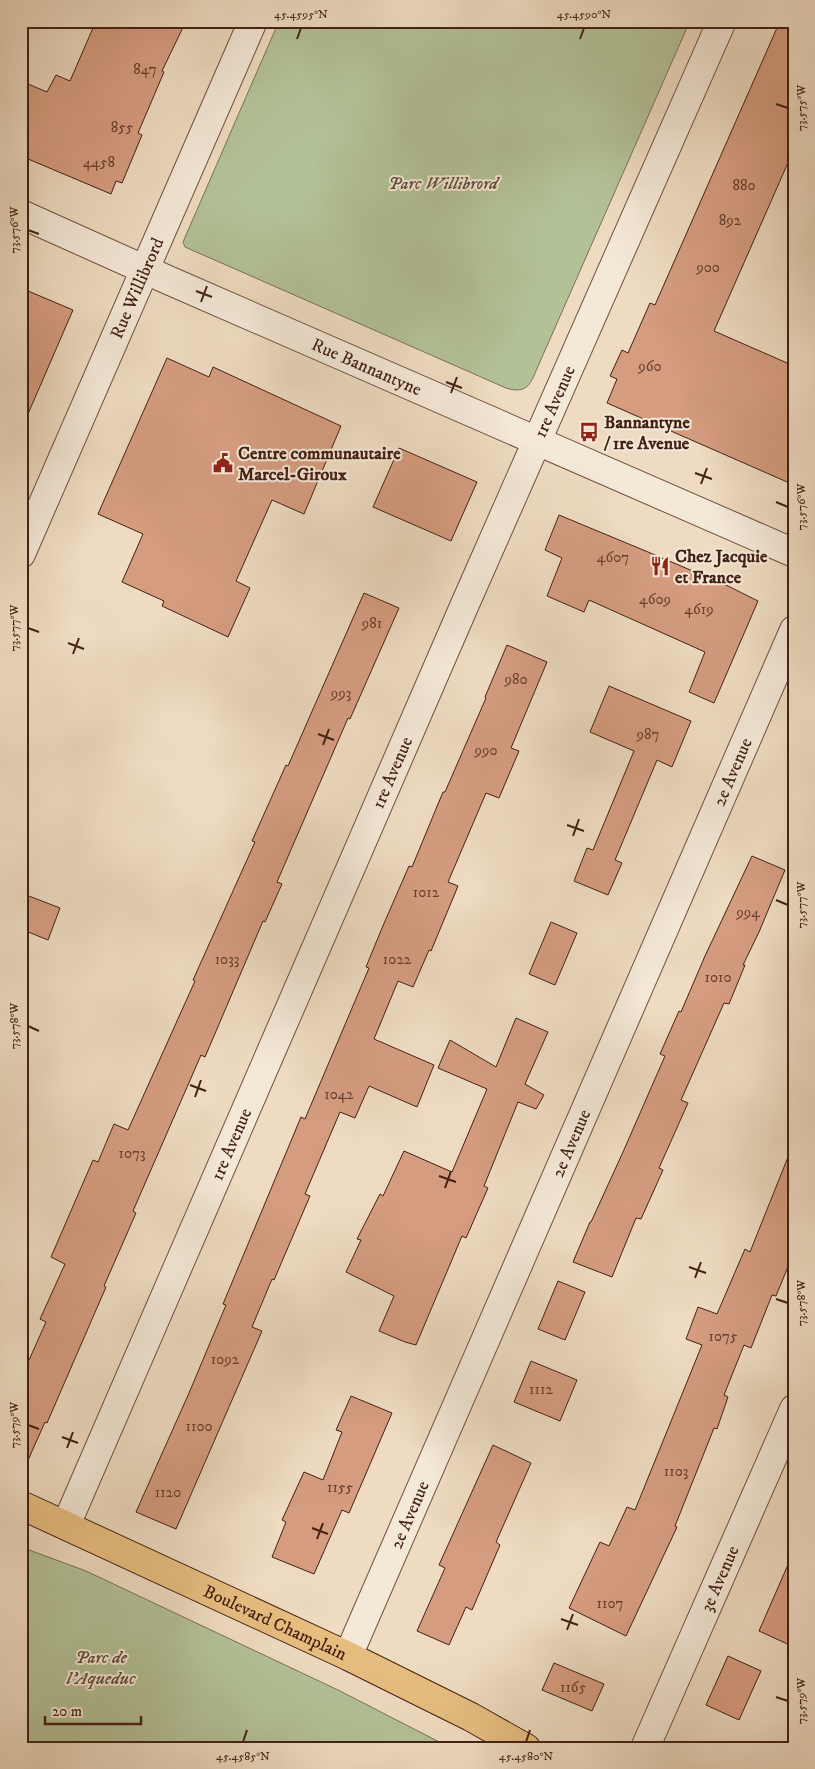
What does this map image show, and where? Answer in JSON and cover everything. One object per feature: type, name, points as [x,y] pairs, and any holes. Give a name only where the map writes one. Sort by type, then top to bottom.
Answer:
[{"type":"main road","name":"Boulevard Champlain","points":[[21,1505],[348,1656],[471,1717],[526,1748]]},
{"type":"street","name":"Rue Willibrord","points":[[21,554],[253,21]]},
{"type":"street","name":"1re Avenue","points":[[66,1525],[462,611],[722,21]]},
{"type":"street","name":"Rue Bannantyne","points":[[21,214],[794,553]]},
{"type":"street","name":"2e Avenue","points":[[348,1656],[794,630]]},
{"type":"street","name":"3e Avenue","points":[[645,1748],[794,1409]]},
{"type":"green space","name":"Parc Willibrord","points":[[279,21],[690,21],[534,376],[524,388],[514,390],[506,388],[185,247],[183,242]]},
{"type":"green space","name":"Parc de l'Aqueduc","points":[[21,1547],[86,1571],[338,1690],[451,1748],[21,1748]]},
{"type":"building","points":[[96,21],[186,21],[162,71],[164,72],[138,133],[142,135],[122,183],[116,181],[111,194],[21,156],[21,81],[47,92],[56,75],[70,81]]},
{"type":"building","points":[[780,21],[794,21],[794,149],[714,331],[794,366],[794,485],[607,403],[617,379],[610,376],[622,350],[628,353],[650,303],[655,305]]},
{"type":"building","points":[[21,288],[73,310],[21,430]]},
{"type":"building","name":"Centre communautaire Marcel-Giroux","points":[[167,358],[209,377],[213,367],[341,426],[304,514],[272,500],[236,581],[250,588],[228,637],[162,606],[164,601],[122,582],[143,534],[98,514]]},
{"type":"building","points":[[399,448],[477,482],[451,541],[373,507]]},
{"type":"building","points":[[559,515],[728,586],[758,601],[714,703],[689,692],[705,652],[589,600],[584,612],[547,596],[562,558],[545,550]]},
{"type":"building","points":[[364,593],[399,608],[350,719],[348,718],[277,882],[282,884],[265,922],[263,921],[205,1057],[201,1055],[133,1211],[136,1213],[104,1286],[106,1287],[47,1423],[45,1422],[21,1476],[21,1378],[46,1322],[40,1319],[65,1264],[51,1257],[93,1160],[98,1162],[114,1124],[128,1130],[255,842],[252,841],[286,765],[288,766]]},
{"type":"building","points":[[507,645],[547,662],[511,748],[519,751],[499,798],[486,793],[448,882],[458,886],[431,951],[429,950],[413,987],[398,981],[374,1039],[434,1065],[417,1107],[369,1086],[355,1118],[340,1112],[305,1194],[310,1196],[252,1327],[262,1331],[176,1529],[136,1512],[226,1305],[223,1304],[301,1117],[305,1119],[369,968],[366,967],[382,928],[409,866],[412,867],[443,792],[445,792],[486,698]]},
{"type":"building","points":[[609,686],[691,721],[672,767],[657,760],[615,860],[622,863],[608,895],[574,881],[587,848],[593,850],[634,751],[590,732]]},
{"type":"building","points":[[752,856],[785,870],[743,965],[745,965],[729,1004],[724,1003],[681,1100],[688,1103],[659,1168],[663,1170],[641,1219],[636,1218],[612,1277],[573,1262],[665,1056],[660,1054]]},
{"type":"building","points":[[21,893],[60,908],[48,940],[21,929]]},
{"type":"building","points":[[551,922],[577,933],[555,985],[529,974]]},
{"type":"building","points":[[516,1018],[548,1032],[525,1084],[544,1095],[536,1109],[518,1102],[484,1186],[488,1188],[466,1238],[462,1236],[416,1345],[405,1342],[379,1331],[394,1296],[346,1272],[361,1240],[357,1239],[380,1194],[383,1196],[404,1151],[452,1172],[487,1089],[438,1068],[450,1040],[496,1067]]},
{"type":"building","points":[[792,1147],[794,1147],[794,1252],[776,1296],[772,1295],[751,1348],[744,1345],[724,1395],[728,1397],[717,1429],[714,1428],[675,1526],[677,1527],[626,1636],[569,1608],[600,1542],[609,1546],[627,1507],[635,1510],[702,1345],[686,1339],[698,1307],[717,1314],[745,1249],[750,1252]]},
{"type":"building","points":[[558,1281],[585,1292],[565,1340],[538,1329]]},
{"type":"building","points":[[531,1361],[577,1380],[560,1421],[514,1402]]},
{"type":"building","points":[[351,1396],[392,1413],[349,1513],[342,1510],[314,1574],[272,1557],[286,1522],[282,1520],[304,1472],[323,1480],[342,1432],[336,1430]]},
{"type":"building","points":[[493,1445],[531,1463],[496,1542],[500,1545],[472,1610],[466,1607],[449,1645],[417,1631],[445,1568],[439,1565]]},
{"type":"building","points":[[794,1551],[794,1647],[759,1631]]},
{"type":"building","points":[[728,1656],[761,1671],[739,1720],[706,1705]]},
{"type":"building","points":[[554,1663],[604,1684],[592,1711],[542,1690]]},
{"type":"place","name":"Bannantyne / 1re Avenue","points":[[589,432]]},
{"type":"place","name":"Centre communautaire Marcel-Giroux","points":[[223,463]]},
{"type":"place","name":"Chez Jacquie et France","points":[[660,566]]}]
